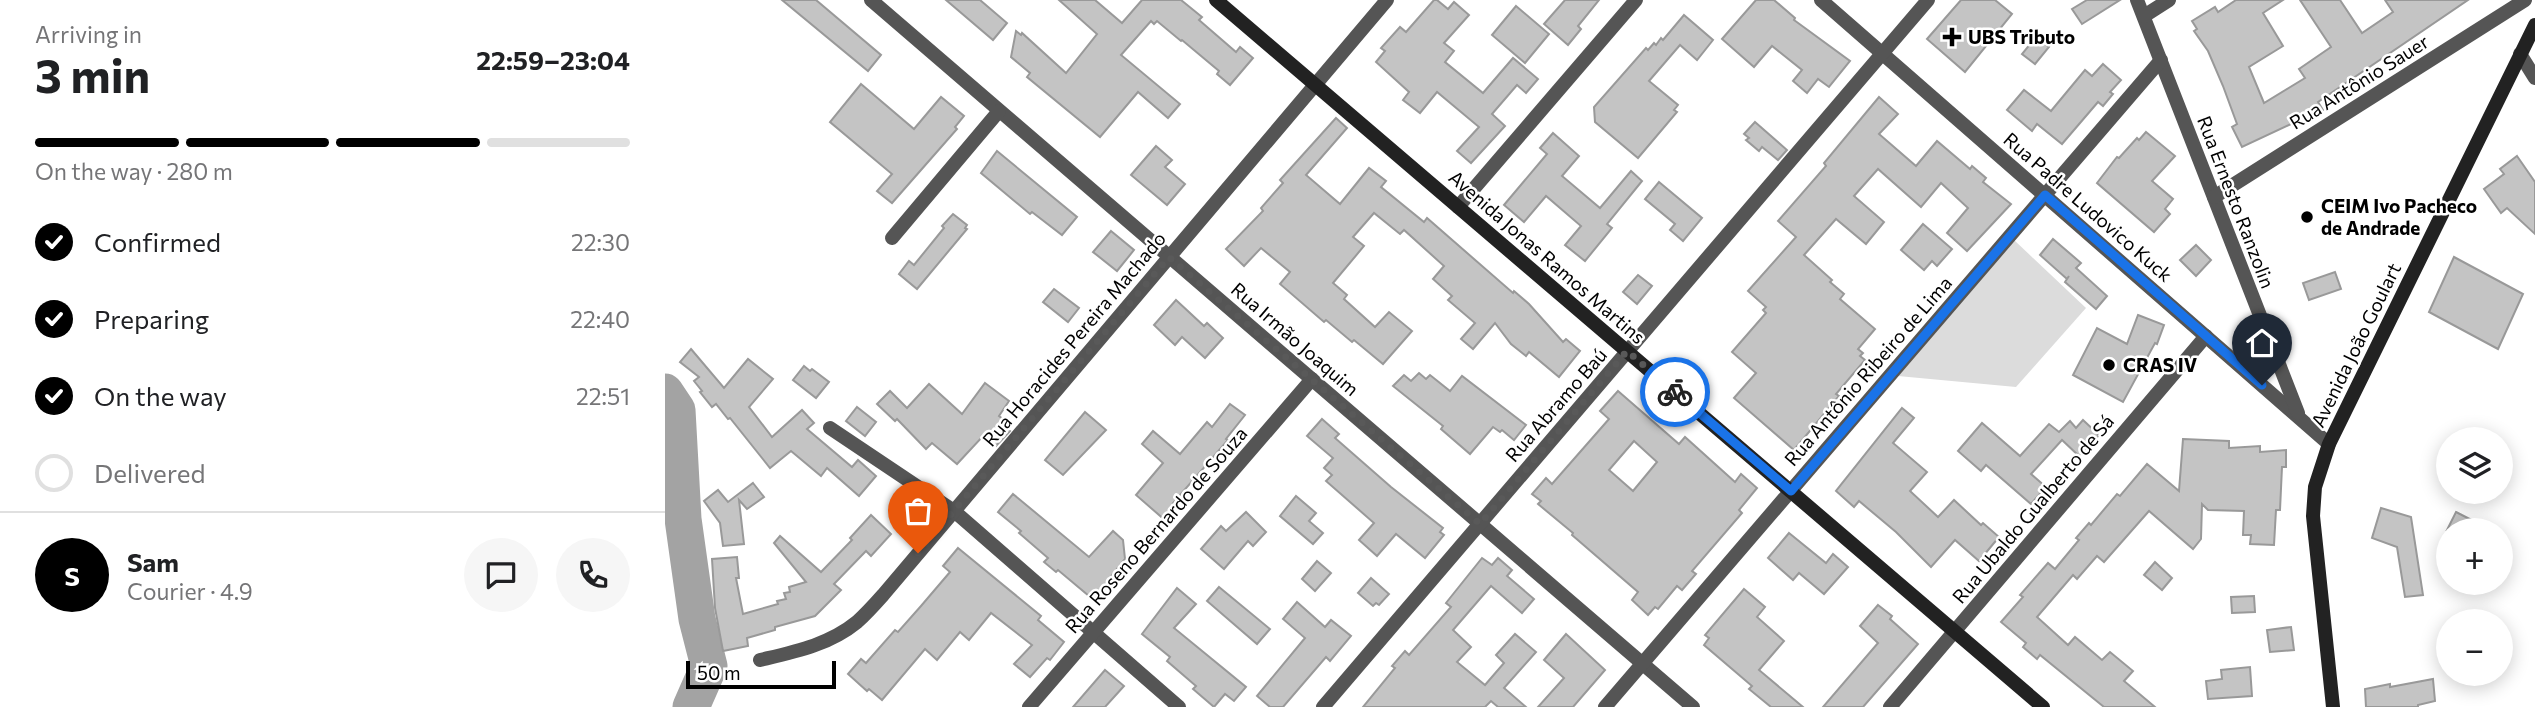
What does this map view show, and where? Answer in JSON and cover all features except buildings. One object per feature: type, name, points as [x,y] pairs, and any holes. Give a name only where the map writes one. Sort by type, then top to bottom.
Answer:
[{"type":"main road","name":"Avenida Jonas Ramos Martins","points":[[1216,0],[2043,707]]},
{"type":"main road","name":"Avenida João Goulart","points":[[2333,707],[2313,516],[2315,487],[2329,444],[2535,25]]},
{"type":"street","name":"Rua Irmão Joaquim","points":[[871,0],[1693,707]]},
{"type":"street","name":"Rua Horacides Pereira Machado","points":[[760,660],[803,650],[833,638],[857,622],[1387,0]]},
{"type":"street","points":[[1458,207],[1636,0]]},
{"type":"street","name":"Rua Padre Ludovico Kuck","points":[[1821,0],[2329,444]]},
{"type":"street","name":"Rua Abramo Baú","points":[[1323,707],[1928,0]]},
{"type":"street","name":"Rua Ernesto Ranzolin","points":[[2137,0],[2300,418]]},
{"type":"street","points":[[2144,16],[2169,0]]},
{"type":"street","name":"Rua Antônio Sauer","points":[[2214,197],[2525,0]]},
{"type":"street","points":[[2519,54],[2535,78]]},
{"type":"street","name":"Rua Antônio Ribeiro de Lima","points":[[1605,707],[2161,60]]},
{"type":"street","points":[[892,238],[999,111]]},
{"type":"street","name":"Rua Ubaldo Gualberto de Sá","points":[[1890,707],[2206,336]]},
{"type":"street","name":"Rua Roseno Bernardo de Souza","points":[[1029,707],[1312,379]]},
{"type":"street","points":[[830,428],[954,511],[1179,707]]},
{"type":"shaded area","points":[[2014,240],[2086,308],[2016,387],[1898,376]]},
{"type":"waterway","points":[[665,392],[677,410],[683,519],[697,619],[709,666],[691,707]]},
{"type":"way so far","points":[[918,553],[1169,257],[1480,524],[1627,351],[1675,392]]},
{"type":"place","name":"UBS Tributo","points":[[1952,37]]},
{"type":"place","name":"CEIM Ivo Pacheco de Andrade","points":[[2307,217]]},
{"type":"place","name":"CRAS IV","points":[[2109,365]]},
{"type":"route","points":[[1675,392],[1791,491],[2045,195],[2262,385]]}]
